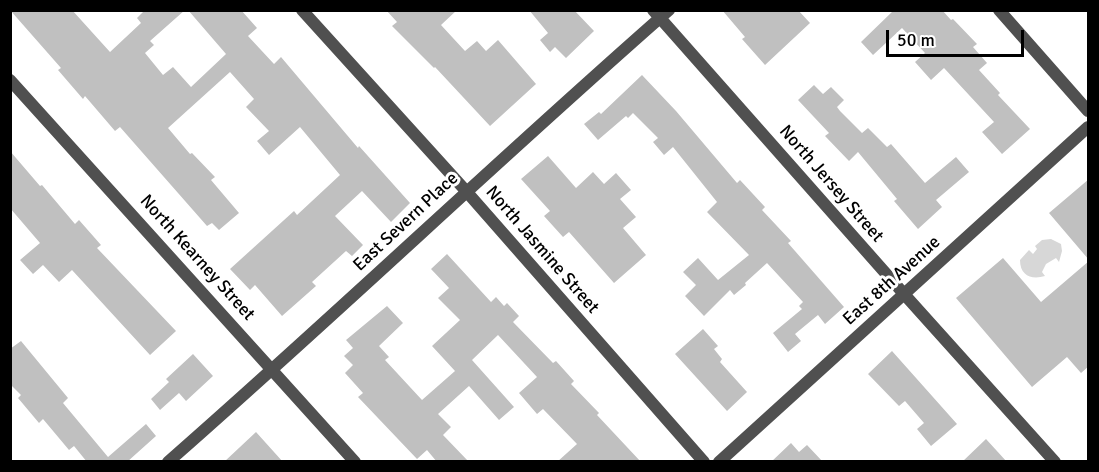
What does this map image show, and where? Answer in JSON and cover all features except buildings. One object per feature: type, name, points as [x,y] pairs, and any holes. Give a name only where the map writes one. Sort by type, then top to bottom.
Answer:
[{"type":"street","name":"North Jasmine Street","points":[[302,10],[466,191],[704,462]]},
{"type":"street","points":[[999,10],[1089,111]]},
{"type":"street","name":"East Severn Place","points":[[168,462],[274,369],[660,13]]},
{"type":"street","name":"North Jersey Street","points":[[660,13],[904,294],[1055,462]]},
{"type":"street","name":"North Kearney Street","points":[[10,80],[274,369],[355,462]]},
{"type":"street","name":"East 8th Avenue","points":[[718,462],[1089,127]]},
{"type":"shaded area","points":[[1051,239],[1061,244],[1059,262],[1056,258],[1046,264],[1042,272],[1045,276],[1028,276],[1022,270],[1020,260],[1029,250],[1033,254],[1037,249],[1035,246],[1042,240]]}]
